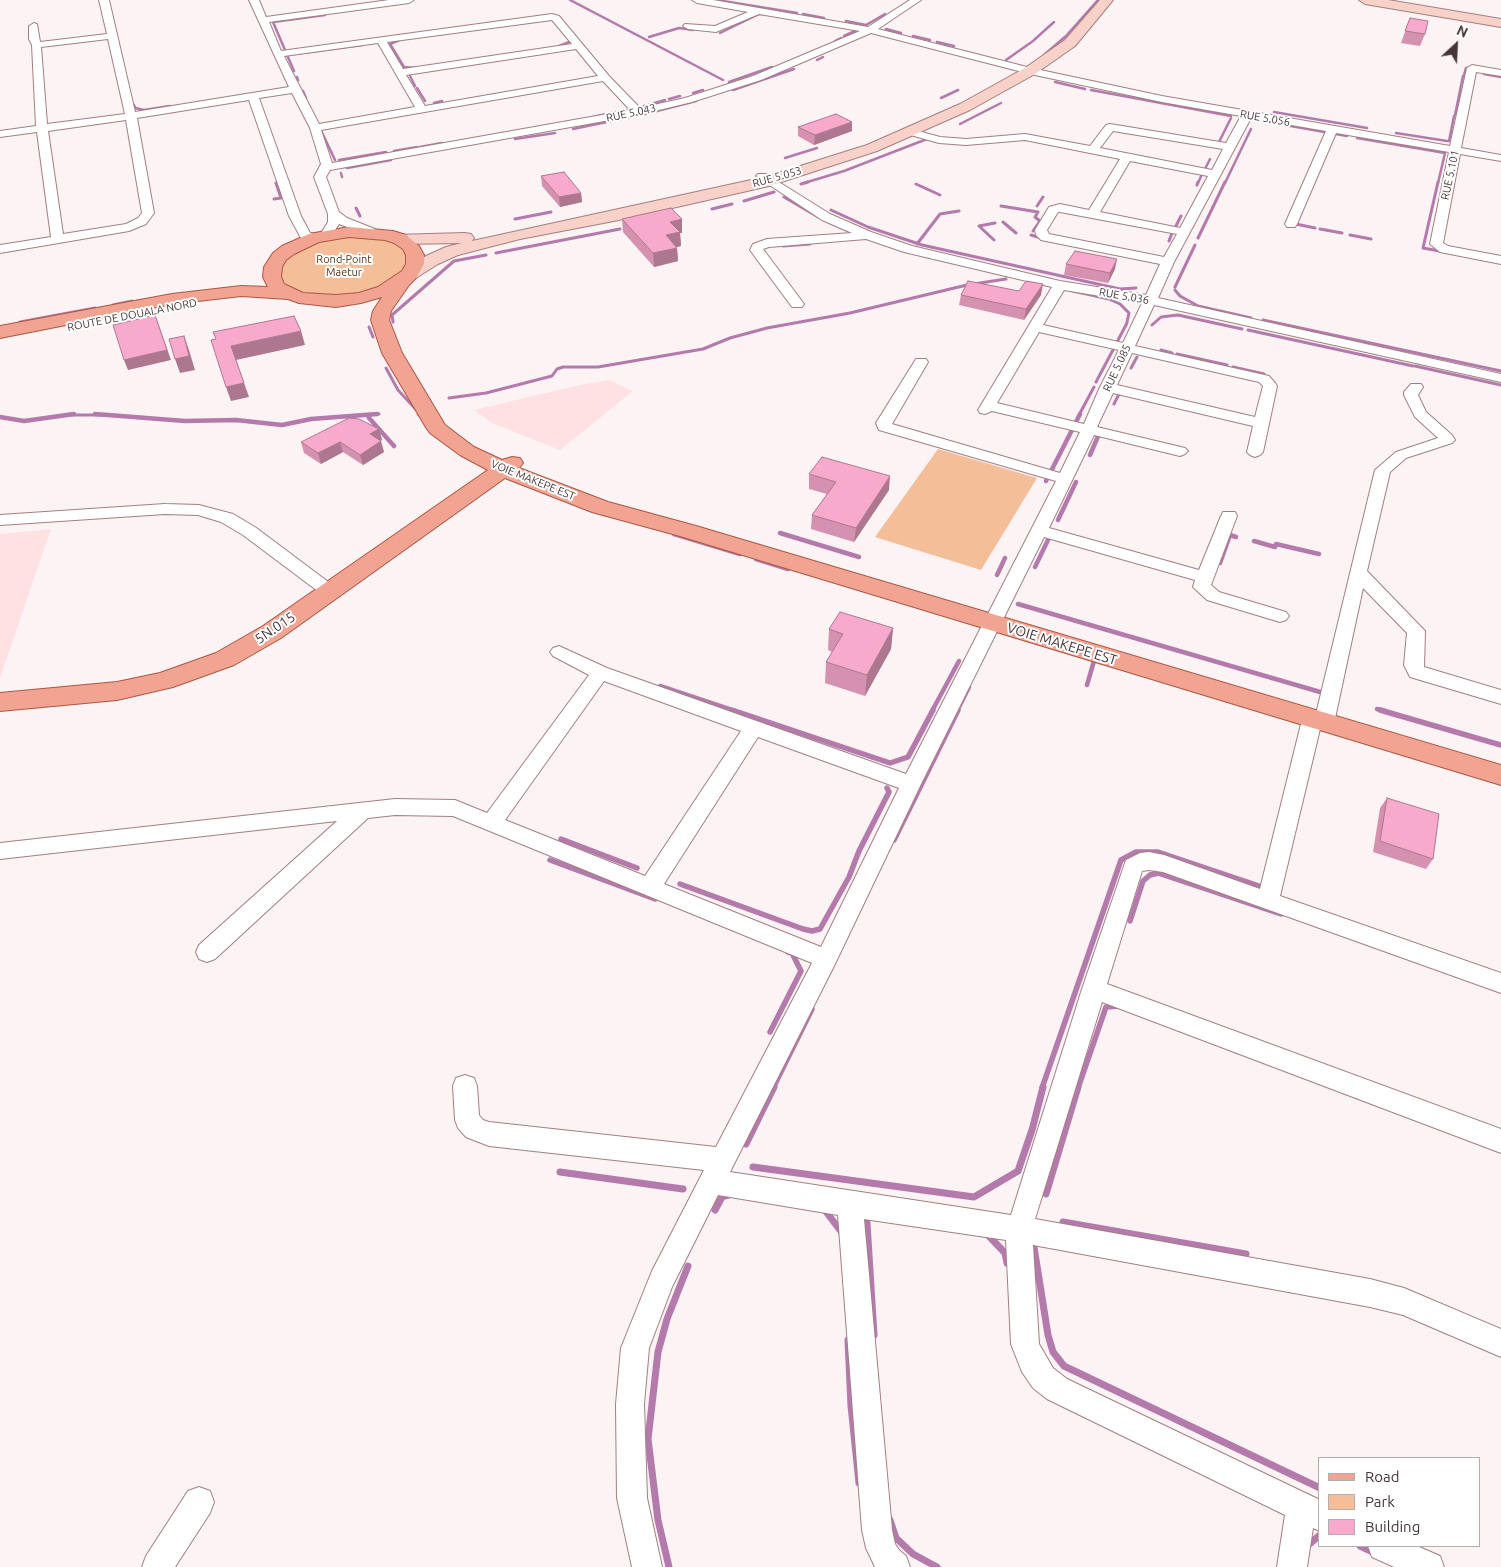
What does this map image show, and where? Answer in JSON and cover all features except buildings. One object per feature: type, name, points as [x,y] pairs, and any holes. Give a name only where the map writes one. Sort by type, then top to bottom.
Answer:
[{"type":"main road","name":"RUE 5.053","points":[[400,239],[466,238],[619,209],[766,178],[864,144],[962,101],[1025,70],[1060,41],[1094,0]]},
{"type":"main road","name":"RUE 5.053","points":[[406,277],[432,260],[452,251],[520,234],[624,214],[766,178],[872,148],[972,104],[1070,43],[1107,0]]},
{"type":"main road","points":[[1365,0],[1403,3],[1501,23]]},
{"type":"main road","points":[[1423,0],[1466,4]]},
{"type":"main road","points":[[172,299],[228,284],[247,276],[300,244],[321,237],[349,232],[371,232],[400,239],[410,246],[415,255],[416,264],[382,311],[380,320],[382,330]]},
{"type":"main road","points":[[279,257],[272,267],[272,277],[277,287],[289,294]]},
{"type":"main road","points":[[311,300],[336,301],[361,298],[384,291],[406,277]]},
{"type":"main road","points":[[172,299],[220,292],[289,294],[357,313],[382,330]]},
{"type":"main road","name":"ROUTE DE DOUALA NORD","points":[[0,341],[198,302],[265,292]]},
{"type":"main road","name":"ROUTE DE DOUALA NORD","points":[[0,332],[172,299]]},
{"type":"main road","name":"VOIE MAKEPE EST","points":[[382,330],[392,353],[437,429],[467,450],[600,507],[623,512],[1318,722],[1501,775]]},
{"type":"main road","name":"5N.015","points":[[0,702],[117,691],[192,672],[225,658],[272,632],[507,466]]},
{"type":"street","points":[[0,250],[129,227],[146,217],[148,213],[131,116],[104,0]]},
{"type":"street","points":[[253,96],[295,216],[305,236],[321,237],[333,225],[334,214],[320,177],[327,167],[315,128],[278,54],[254,0]]},
{"type":"street","points":[[263,20],[409,0]]},
{"type":"street","name":"RUE 5.056","points":[[697,0],[870,30],[1025,70],[1247,115],[1501,158]]},
{"type":"street","name":"RUE 5.043","points":[[327,167],[638,112],[757,78],[816,56],[870,30],[913,0]]},
{"type":"street","points":[[688,26],[716,29],[757,11]]},
{"type":"street","points":[[278,54],[552,17],[556,18],[605,78],[638,112]]},
{"type":"street","points":[[34,26],[34,39],[37,45],[36,58],[42,129],[58,240]]},
{"type":"street","points":[[37,45],[112,36]]},
{"type":"street","points":[[381,41],[421,108]]},
{"type":"street","points":[[399,73],[578,46]]},
{"type":"street","name":"RUE 5.101","points":[[1501,73],[1472,68],[1437,246],[1501,260]]},
{"type":"street","points":[[315,128],[421,108],[605,78]]},
{"type":"street","points":[[0,134],[131,116],[295,89]]},
{"type":"street","name":"RUE 5.085","points":[[647,1567],[632,1498],[630,1404],[635,1348],[661,1280],[826,959],[991,623],[1065,479],[1125,348],[1168,262],[1247,115]]},
{"type":"street","points":[[1092,151],[1110,127],[1230,147]]},
{"type":"street","points":[[1291,224],[1332,129]]},
{"type":"street","points":[[911,132],[940,140],[966,142],[1024,137],[1215,174]]},
{"type":"street","points":[[1090,227],[1095,214],[1126,158]]},
{"type":"street","name":"RUE 5.036","points":[[766,178],[812,209],[866,235],[908,249],[1060,285],[1150,300],[1501,378]]},
{"type":"street","points":[[1168,262],[1045,237],[1040,233],[1056,208],[1184,232]]},
{"type":"street","points":[[334,214],[343,221],[371,232]]},
{"type":"street","points":[[797,304],[756,250],[757,247],[767,243],[866,235]]},
{"type":"street","points":[[1060,285],[986,407],[1180,451]]},
{"type":"street","points":[[1034,327],[1264,379],[1270,386],[1254,452]]},
{"type":"street","points":[[921,362],[884,423],[884,427],[1065,479]]},
{"type":"street","points":[[1107,387],[1261,423]]},
{"type":"street","points":[[1268,902],[1318,722],[1383,470],[1401,455],[1447,440],[1420,414],[1411,395],[1411,392],[1416,387]]},
{"type":"street","points":[[0,520],[165,508],[199,510],[227,518],[249,531],[329,591]]},
{"type":"street","points":[[1229,516],[1202,587],[1213,596],[1280,616]]},
{"type":"street","points":[[1038,530],[1205,577]]},
{"type":"street","points":[[1358,571],[1416,631],[1417,638],[1413,665],[1417,672],[1501,697]]},
{"type":"street","points":[[559,652],[600,673],[911,784]]},
{"type":"street","points":[[492,822],[600,673]]},
{"type":"street","points":[[650,887],[754,727]]},
{"type":"street","points":[[0,850],[395,807],[455,808],[826,959]]},
{"type":"street","points":[[207,952],[361,812]]},
{"type":"street","points":[[1292,1567],[1310,1512],[1057,1389],[1043,1378],[1032,1362],[1025,1344],[1019,1229],[1133,866],[1140,862],[1149,861],[1164,864],[1501,983]]},
{"type":"street","points":[[1093,989],[1501,1141]]},
{"type":"street","points":[[465,1086],[467,1120],[475,1129],[489,1134],[717,1171],[850,1204],[1019,1229],[1370,1293],[1404,1302],[1501,1343]]},
{"type":"street","points":[[850,1204],[877,1530],[881,1548],[888,1561],[895,1567]]},
{"type":"street","points":[[157,1567],[198,1502]]},
{"type":"street","points":[[1386,1547],[1429,1567]]},
{"type":"shaded area","points":[[609,380],[633,391],[560,450],[492,423],[474,410],[575,386]]},
{"type":"shaded area","points":[[51,529],[0,678],[0,534]]},
{"type":"green space","name":"Rond-Point Maetur","points":[[336,237],[377,237],[393,242],[403,249],[408,258],[405,268],[397,277],[382,286],[343,296],[303,293],[289,287],[281,279],[280,269],[286,258],[316,241]]},
{"type":"green space","points":[[938,449],[1037,478],[981,570],[875,537]]},
{"type":"waterway","points":[[570,0],[723,80]]},
{"type":"waterway","points":[[717,0],[797,13]]},
{"type":"waterway","points":[[1044,55],[1066,36],[1098,0]]},
{"type":"waterway","points":[[720,33],[759,14],[764,14]]},
{"type":"waterway","points":[[803,14],[824,18]]},
{"type":"waterway","points":[[846,21],[866,25],[885,14]]},
{"type":"waterway","points":[[294,71],[273,22],[325,15]]},
{"type":"waterway","points":[[1034,40],[1054,22]]},
{"type":"waterway","points":[[649,37],[679,28],[693,30]]},
{"type":"waterway","points":[[886,29],[901,33]]},
{"type":"waterway","points":[[844,36],[855,31]]},
{"type":"waterway","points":[[913,36],[930,40]]},
{"type":"waterway","points":[[559,46],[572,41],[569,37]]},
{"type":"waterway","points":[[835,41],[841,38]]},
{"type":"waterway","points":[[402,39],[390,44],[404,67],[416,68]]},
{"type":"waterway","points":[[1006,60],[1033,41]]},
{"type":"waterway","points":[[937,42],[954,46]]},
{"type":"waterway","points":[[295,54],[362,45]]},
{"type":"waterway","points":[[817,60],[823,57]]},
{"type":"waterway","points":[[729,82],[772,67]]},
{"type":"waterway","points":[[1464,75],[1466,68],[1473,68]]},
{"type":"waterway","points":[[733,90],[794,69]]},
{"type":"waterway","points":[[1484,74],[1501,77]]},
{"type":"waterway","points":[[410,76],[415,86]]},
{"type":"waterway","points":[[1455,115],[1463,76]]},
{"type":"waterway","points":[[1055,82],[1085,89]]},
{"type":"waterway","points":[[417,88],[425,101]]},
{"type":"waterway","points":[[693,93],[703,90]]},
{"type":"waterway","points":[[941,98],[958,90]]},
{"type":"waterway","points":[[1091,90],[1231,116]]},
{"type":"waterway","points":[[303,91],[306,98]]},
{"type":"waterway","points":[[669,99],[680,96]]},
{"type":"waterway","points":[[644,106],[665,100]]},
{"type":"waterway","points":[[434,103],[442,101]]},
{"type":"waterway","points":[[645,114],[696,101]]},
{"type":"waterway","points":[[960,124],[1001,103]]},
{"type":"waterway","points":[[134,105],[135,108],[144,110],[170,106]]},
{"type":"waterway","points":[[593,117],[630,109]]},
{"type":"waterway","points":[[1274,112],[1367,128]]},
{"type":"waterway","points":[[1449,141],[1454,116]]},
{"type":"waterway","points":[[573,129],[631,117]]},
{"type":"waterway","points":[[1219,142],[1231,118]]},
{"type":"waterway","points":[[1268,122],[1347,136]]},
{"type":"waterway","points":[[318,124],[335,160]]},
{"type":"waterway","points":[[1225,183],[1251,129]]},
{"type":"waterway","points":[[515,139],[555,133]]},
{"type":"waterway","points":[[1396,133],[1447,141]]},
{"type":"waterway","points":[[1357,138],[1445,153],[1438,183]]},
{"type":"waterway","points":[[804,183],[844,171],[927,139]]},
{"type":"waterway","points":[[420,147],[442,143]]},
{"type":"waterway","points":[[394,151],[417,147]]},
{"type":"waterway","points":[[785,158],[817,148]]},
{"type":"waterway","points":[[339,160],[386,152]]},
{"type":"waterway","points":[[1204,171],[1210,159]]},
{"type":"waterway","points":[[347,168],[391,160]]},
{"type":"waterway","points":[[341,173],[342,177]]},
{"type":"waterway","points":[[1198,183],[1202,174]]},
{"type":"waterway","points":[[801,184],[808,182]]},
{"type":"waterway","points":[[1198,238],[1225,182]]},
{"type":"waterway","points":[[1438,182],[1423,248],[1445,252]]},
{"type":"waterway","points":[[274,199],[281,198],[276,183]]},
{"type":"waterway","points":[[916,184],[940,195]]},
{"type":"waterway","points":[[744,201],[774,192]]},
{"type":"waterway","points":[[784,197],[820,218],[857,235]]},
{"type":"waterway","points":[[1037,206],[1043,197]]},
{"type":"waterway","points":[[712,209],[732,204]]},
{"type":"waterway","points":[[1001,206],[1038,212],[1035,217],[1040,221],[1033,231]]},
{"type":"waterway","points":[[356,208],[360,216]]},
{"type":"waterway","points":[[831,210],[868,227],[917,243]]},
{"type":"waterway","points":[[917,243],[940,214],[959,211]]},
{"type":"waterway","points":[[515,219],[551,212]]},
{"type":"waterway","points":[[1174,230],[1181,216]]},
{"type":"waterway","points":[[1003,222],[1016,233]]},
{"type":"waterway","points":[[994,240],[979,226],[995,223]]},
{"type":"waterway","points":[[1291,223],[1315,228]]},
{"type":"waterway","points":[[496,253],[620,229]]},
{"type":"waterway","points":[[1320,229],[1342,233]]},
{"type":"waterway","points":[[1169,241],[1172,233]]},
{"type":"waterway","points":[[1031,235],[1044,239]]},
{"type":"waterway","points":[[1350,235],[1371,239]]},
{"type":"waterway","points":[[917,243],[1120,289],[1136,288]]},
{"type":"waterway","points":[[783,246],[810,244]]},
{"type":"waterway","points":[[1175,287],[1195,245]]},
{"type":"waterway","points":[[393,322],[392,315],[454,261],[486,255]]},
{"type":"waterway","points":[[449,398],[486,393],[552,376],[557,369],[563,367],[598,367],[703,349],[730,338],[767,328],[850,313],[967,285],[1006,279]]},
{"type":"waterway","points":[[1175,290],[1180,296],[1198,306],[1251,318]]},
{"type":"waterway","points":[[1073,291],[1109,299],[1120,304],[1129,313],[1127,322]]},
{"type":"waterway","points":[[113,305],[132,301]]},
{"type":"waterway","points":[[20,322],[95,308]]},
{"type":"waterway","points":[[1152,325],[1161,317],[1178,315],[1242,329]]},
{"type":"waterway","points":[[1263,320],[1501,371]]},
{"type":"waterway","points":[[1116,344],[1127,323]]},
{"type":"waterway","points":[[369,327],[373,337]]},
{"type":"waterway","points":[[1248,330],[1413,366]]},
{"type":"waterway","points":[[1096,382],[1114,348]]},
{"type":"waterway","points":[[1161,350],[1172,353]]},
{"type":"waterway","points":[[1177,354],[1227,365]]},
{"type":"waterway","points":[[1131,368],[1137,357]]},
{"type":"waterway","points":[[1415,366],[1501,385]]},
{"type":"waterway","points":[[1233,367],[1264,374]]},
{"type":"waterway","points":[[386,368],[398,390],[421,415]]},
{"type":"waterway","points":[[1079,415],[1094,387]]},
{"type":"waterway","points":[[1114,404],[1119,394]]},
{"type":"waterway","points":[[67,415],[74,414]]},
{"type":"waterway","points":[[95,414],[108,415]]},
{"type":"waterway","points":[[108,415],[185,421],[236,420],[282,425],[311,419],[372,414]]},
{"type":"waterway","points":[[360,415],[372,414]]},
{"type":"waterway","points":[[372,414],[377,414]]},
{"type":"waterway","points":[[372,414],[379,414]]},
{"type":"waterway","points":[[419,414],[422,417]]},
{"type":"waterway","points":[[1075,424],[1080,414]]},
{"type":"waterway","points":[[0,417],[24,421],[67,415]]},
{"type":"waterway","points":[[67,415],[108,415]]},
{"type":"waterway","points":[[108,415],[112,415]]},
{"type":"waterway","points":[[369,418],[394,446]]},
{"type":"waterway","points":[[1046,481],[1073,428]]},
{"type":"waterway","points":[[1090,455],[1099,434]]},
{"type":"waterway","points":[[1058,520],[1076,482]]},
{"type":"waterway","points":[[780,533],[859,557]]},
{"type":"waterway","points":[[674,534],[740,554]]},
{"type":"waterway","points":[[1220,563],[1230,535],[1236,537]]},
{"type":"waterway","points":[[1035,567],[1048,540]]},
{"type":"waterway","points":[[1254,541],[1275,547],[1276,544],[1319,554]]},
{"type":"waterway","points":[[997,575],[1005,558]]},
{"type":"waterway","points":[[756,559],[788,569]]},
{"type":"waterway","points":[[1018,604],[1327,694]]},
{"type":"waterway","points":[[932,711],[959,661]]},
{"type":"waterway","points":[[1087,685],[1094,661]]},
{"type":"waterway","points":[[660,686],[732,710]]},
{"type":"waterway","points":[[957,711],[969,687]]},
{"type":"waterway","points":[[1377,709],[1385,711]]},
{"type":"waterway","points":[[732,710],[890,763],[908,757],[933,710]]},
{"type":"waterway","points":[[894,840],[958,710]]},
{"type":"waterway","points":[[1380,710],[1501,745]]},
{"type":"waterway","points":[[680,884],[803,929],[812,931],[820,929],[849,877],[859,851],[889,792],[887,788]]},
{"type":"waterway","points":[[561,839],[637,868]]},
{"type":"waterway","points":[[1042,1088],[1121,860],[1136,852],[1158,852],[1265,888]]},
{"type":"waterway","points":[[550,860],[655,899]]},
{"type":"waterway","points":[[1130,921],[1143,881],[1150,875],[1158,873],[1281,914]]},
{"type":"waterway","points":[[770,1032],[801,971],[792,953],[788,952]]},
{"type":"waterway","points":[[1078,1088],[1106,1007],[1120,1006]]},
{"type":"waterway","points":[[773,1088],[812,1009]]},
{"type":"waterway","points":[[746,1144],[774,1087]]},
{"type":"waterway","points":[[753,1167],[974,1197],[1018,1171],[1032,1130],[1043,1087]]},
{"type":"waterway","points":[[1046,1194],[1078,1087]]},
{"type":"waterway","points":[[560,1172],[683,1189]]},
{"type":"waterway","points":[[715,1210],[722,1197],[729,1195]]},
{"type":"waterway","points":[[824,1209],[843,1234]]},
{"type":"waterway","points":[[1063,1222],[1246,1254]]},
{"type":"waterway","points":[[867,1223],[874,1335]]},
{"type":"waterway","points":[[987,1234],[1005,1253],[1007,1263]]},
{"type":"waterway","points":[[1034,1247],[1048,1335],[1053,1352],[1064,1366],[1318,1487]]},
{"type":"waterway","points":[[669,1567],[658,1520],[648,1439],[658,1352],[667,1319],[688,1266]]},
{"type":"waterway","points":[[848,1340],[851,1406],[859,1483]]},
{"type":"waterway","points":[[890,1520],[896,1538],[913,1554],[937,1567]]},
{"type":"waterway","points":[[1307,1546],[1318,1537]]},
{"type":"waterway","points":[[1362,1547],[1375,1553]]}]
